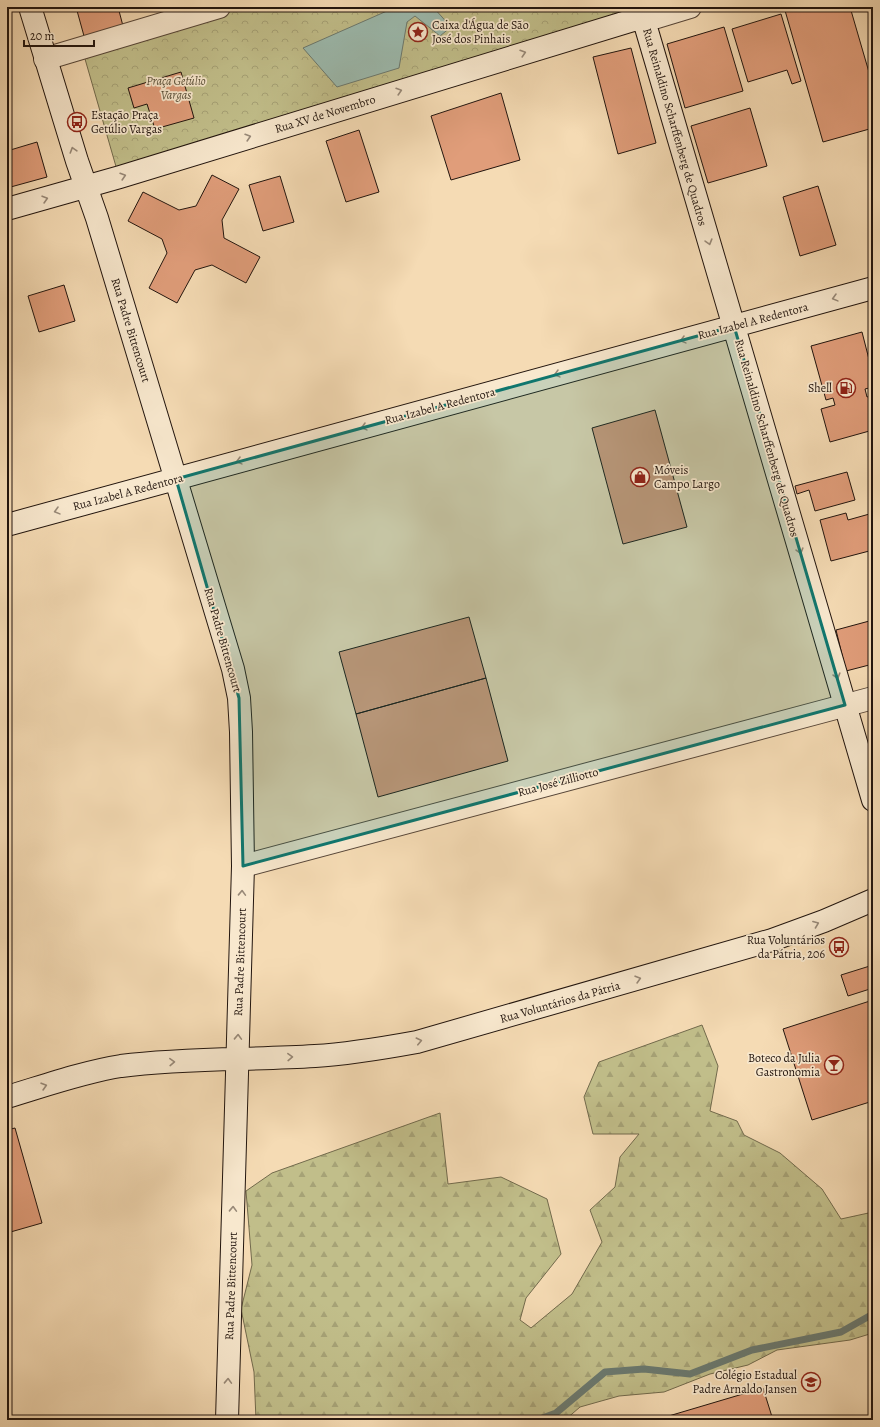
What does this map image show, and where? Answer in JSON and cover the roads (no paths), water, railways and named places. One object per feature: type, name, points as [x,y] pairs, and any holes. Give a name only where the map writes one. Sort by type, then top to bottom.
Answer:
[{"type":"main road","name":"Rua Padre Bittencourt","points":[[30,7],[176,479],[233,669],[239,698],[243,866],[227,1420]]},
{"type":"main road","points":[[45,59],[219,7]]},
{"type":"main road","name":"Rua XV de Novembro","points":[[7,209],[86,187],[647,14],[690,7]]},
{"type":"main road","name":"Rua Reinaldino Scharffenberg de Quadros","points":[[647,14],[734,326],[873,800]]},
{"type":"main road","name":"Rua Izabel A Redentora","points":[[7,525],[873,288]]},
{"type":"main road","name":"Rua José Zilliotto","points":[[243,866],[873,698]]},
{"type":"main road","name":"Rua Voluntários da Pátria","points":[[7,1097],[86,1074],[120,1067],[159,1062],[317,1056],[369,1051],[418,1042],[772,940],[824,921],[873,900]]},
{"type":"waterway","points":[[537,1420],[556,1413],[605,1372],[644,1369],[690,1374],[752,1350],[841,1332],[873,1314]]},
{"type":"place","name":"Caixa d'Água de São José dos Pinhais","points":[[418,32]]},
{"type":"place","name":"Estação Praça Getúlio Vargas","points":[[77,122]]},
{"type":"place","name":"Shell","points":[[846,388]]},
{"type":"place","name":"Móveis Campo Largo","points":[[640,477]]},
{"type":"place","name":"Rua Voluntários da Pátria, 206","points":[[839,947]]},
{"type":"place","name":"Boteco da Julia Gastronomia","points":[[834,1065]]},
{"type":"place","name":"Colégio Estadual Padre Arnaldo Jansen","points":[[811,1382]]},
{"type":"park label","name":"Praça Getúlio Vargas","points":[[176,88]]}]
